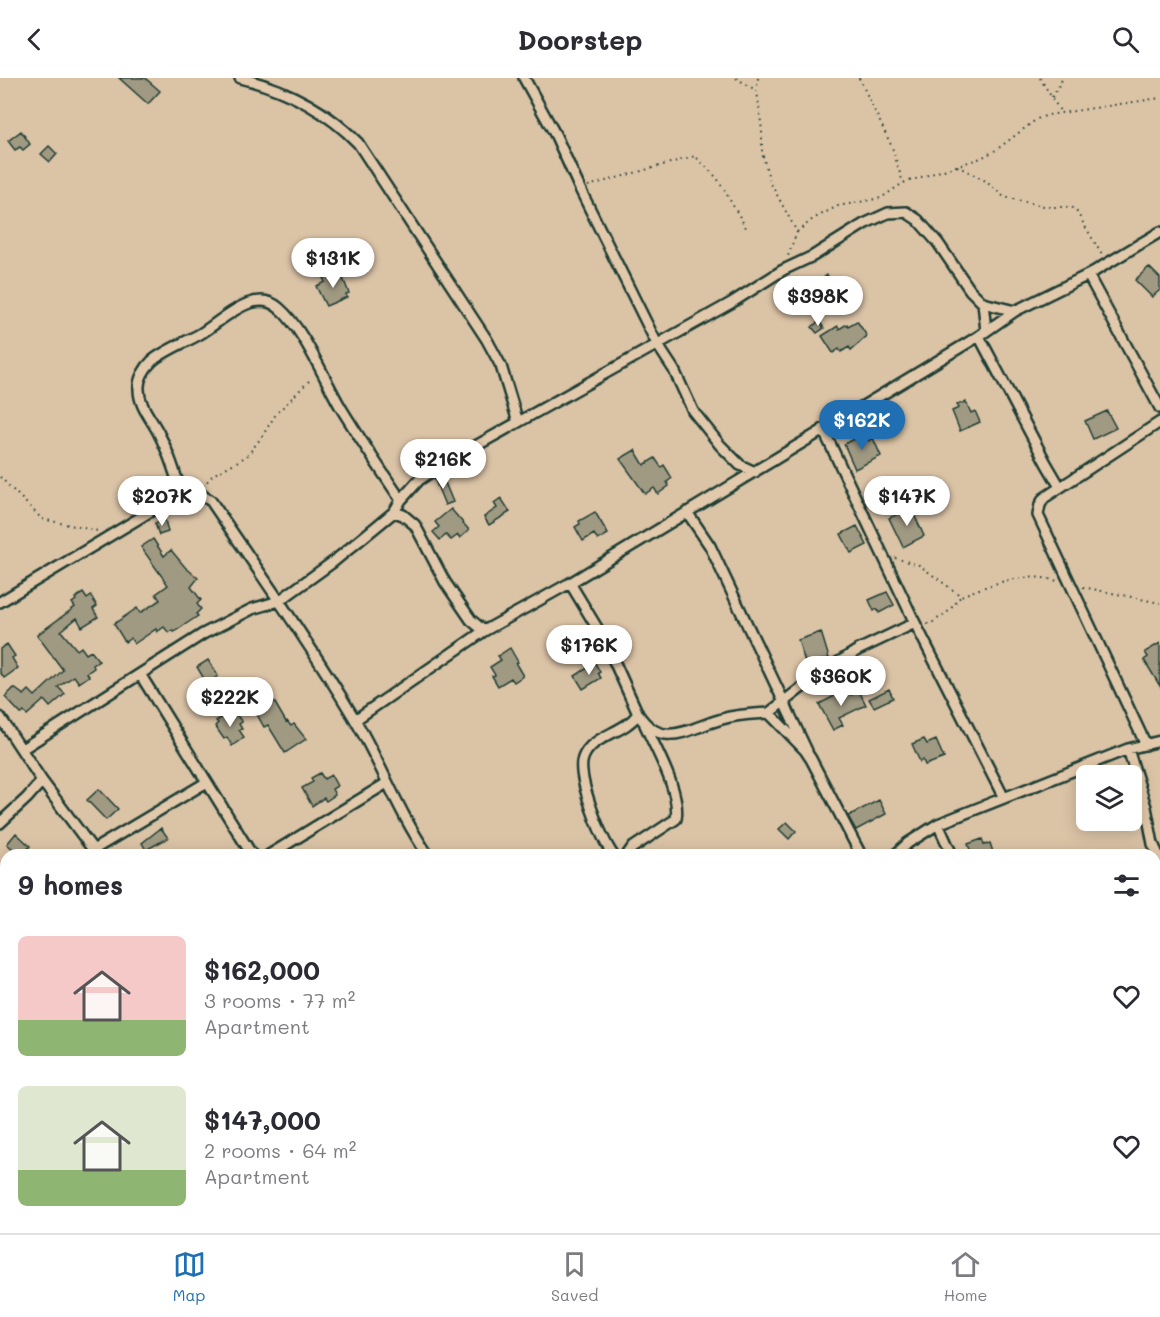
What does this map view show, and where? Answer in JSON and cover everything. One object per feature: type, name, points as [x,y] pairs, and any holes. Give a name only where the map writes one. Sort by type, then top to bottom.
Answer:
[{"type":"street","points":[[240,78],[291,94],[341,126],[358,143],[487,340],[501,366],[518,422]]},
{"type":"street","points":[[524,78],[556,136],[657,344],[674,370],[693,411],[720,445],[740,465],[755,472]]},
{"type":"street","points":[[22,749],[203,634],[252,609],[279,601],[333,562],[394,512],[400,500],[419,480],[440,466],[731,303],[783,270],[813,256],[864,224],[888,213],[906,212],[918,220],[938,243],[970,291],[983,303],[1015,311]]},
{"type":"street","points":[[356,720],[484,631],[570,583],[755,472],[1015,311],[1088,275],[1160,232]]},
{"type":"street","points":[[1088,275],[1160,408]]},
{"type":"street","points":[[181,494],[171,460],[158,431],[141,403],[138,387],[141,376],[153,360],[209,329],[232,310],[269,300],[280,308],[295,328],[321,369],[340,407],[400,500]]},
{"type":"street","points":[[983,303],[982,333],[1046,464],[1060,487]]},
{"type":"street","points":[[1146,745],[1038,515],[1044,498],[1160,422]]},
{"type":"street","points":[[823,429],[884,560],[1004,798]]},
{"type":"street","points":[[0,602],[181,494],[197,492],[211,501],[356,720],[387,783],[424,849]]},
{"type":"street","points":[[394,512],[403,515],[414,525],[445,582],[471,620],[484,631]]},
{"type":"street","points":[[687,512],[710,546],[811,759],[858,849]]},
{"type":"street","points":[[570,583],[605,641],[670,782],[678,809],[676,819],[631,849]]},
{"type":"street","points":[[645,725],[656,733],[672,735],[723,718],[769,713],[818,675],[858,650],[915,623]]},
{"type":"street","points":[[140,674],[248,849]]},
{"type":"street","points":[[769,713],[811,759]]},
{"type":"street","points":[[610,849],[589,801],[582,762],[591,746],[630,724],[638,714]]},
{"type":"street","points":[[0,717],[42,781],[93,849]]},
{"type":"street","points":[[902,849],[938,824],[1128,749],[1160,741]]},
{"type":"street","points":[[1128,749],[1146,807],[1155,849]]},
{"type":"street","points":[[0,823],[42,781]]},
{"type":"street","points":[[100,849],[207,782]]},
{"type":"street","points":[[279,849],[387,783]]},
{"type":"street","points":[[938,824],[949,849]]},
{"type":"path","points":[[736,78],[757,91]]},
{"type":"path","points":[[758,78],[762,153],[770,182],[797,232]]},
{"type":"path","points":[[859,78],[892,147],[903,183]]},
{"type":"path","points":[[1040,78],[1060,112]]},
{"type":"path","points":[[1052,98],[1063,78]]},
{"type":"path","points":[[783,270],[797,232],[813,219],[838,206],[881,198],[903,183],[981,158],[996,150],[1037,119],[1060,112],[1160,98]]},
{"type":"path","points":[[580,189],[596,182],[695,156],[717,178],[748,231]]},
{"type":"path","points":[[957,166],[984,180],[1004,197],[1048,207],[1076,209],[1107,264]]},
{"type":"path","points":[[197,492],[213,475],[247,456],[276,414],[321,369]]},
{"type":"path","points":[[0,477],[42,519],[113,534]]},
{"type":"path","points":[[884,560],[894,557],[919,565],[961,596]]},
{"type":"path","points":[[915,623],[930,624],[949,611],[961,596],[1028,576],[1042,576],[1072,585],[1160,603]]},
{"type":"building","points":[[119,78],[145,78],[160,91],[148,104]]},
{"type":"building","points":[[21,131],[30,144],[23,150],[20,147],[15,150],[8,141]]},
{"type":"building","points":[[49,146],[57,154],[50,162],[41,154]]},
{"type":"building","points":[[1149,267],[1160,278],[1160,290],[1152,297],[1135,280]]},
{"type":"building","points":[[340,271],[349,293],[346,294],[347,297],[326,306],[316,286],[325,282],[323,278]]},
{"type":"building","points":[[827,275],[838,287],[827,297],[830,300],[820,309],[801,288],[811,279],[816,284]]},
{"type":"building","points":[[819,321],[824,328],[817,333],[812,327]]},
{"type":"building","points":[[857,321],[867,336],[851,350],[849,347],[841,352],[839,349],[833,353],[822,336],[838,326],[839,329]]},
{"type":"building","points":[[966,402],[971,413],[975,411],[980,422],[960,431],[952,411],[959,408],[957,405]]},
{"type":"building","points":[[1107,411],[1116,428],[1093,439],[1085,421]]},
{"type":"building","points":[[865,434],[868,441],[873,438],[881,456],[855,469],[844,444]]},
{"type":"building","points":[[635,450],[644,465],[655,458],[661,467],[664,465],[672,478],[667,482],[669,486],[658,494],[654,488],[645,494],[620,459]]},
{"type":"building","points":[[441,473],[453,502],[445,505],[434,478]]},
{"type":"building","points":[[501,498],[510,512],[489,525],[484,517],[497,508],[494,503]]},
{"type":"building","points":[[911,508],[924,536],[903,547],[889,518]]},
{"type":"building","points":[[451,509],[469,530],[460,538],[458,535],[451,540],[446,535],[440,540],[433,532],[439,527],[435,522]]},
{"type":"building","points":[[595,512],[608,534],[598,540],[594,534],[583,541],[575,527],[580,524],[579,521]]},
{"type":"building","points":[[165,520],[168,532],[159,535],[155,523]]},
{"type":"building","points":[[857,526],[867,545],[851,553],[841,534]]},
{"type":"building","points":[[153,539],[164,556],[171,550],[198,578],[191,587],[201,600],[197,604],[201,609],[196,614],[198,616],[174,632],[172,630],[169,633],[164,627],[157,632],[156,629],[134,644],[131,638],[125,642],[114,624],[137,608],[140,613],[160,600],[156,594],[168,585],[141,547]]},
{"type":"building","points":[[887,592],[894,605],[879,613],[877,609],[874,611],[869,600]]},
{"type":"building","points":[[83,593],[87,599],[91,596],[97,606],[93,609],[98,617],[82,627],[77,618],[61,631],[77,650],[81,647],[86,654],[91,651],[99,661],[87,673],[89,676],[79,683],[74,676],[58,687],[65,694],[50,707],[44,700],[27,715],[24,712],[21,714],[5,697],[14,688],[24,695],[29,690],[35,696],[63,670],[37,635],[75,607],[72,603]]},
{"type":"building","points":[[821,632],[829,658],[806,665],[798,640]]},
{"type":"building","points":[[1160,643],[1160,686],[1144,660],[1148,657],[1145,652]]},
{"type":"building","points":[[7,644],[15,656],[12,658],[18,668],[4,678],[0,672],[0,649]]},
{"type":"building","points":[[510,648],[523,676],[514,682],[511,678],[498,686],[490,667],[501,660],[498,656]]},
{"type":"building","points":[[208,660],[218,676],[207,684],[197,667]]},
{"type":"building","points":[[595,663],[601,678],[583,689],[575,676]]},
{"type":"building","points":[[848,689],[851,695],[859,691],[866,705],[839,718],[843,725],[833,730],[819,704]]},
{"type":"building","points":[[889,689],[893,698],[874,707],[869,699]]},
{"type":"building","points":[[268,691],[286,722],[291,726],[294,724],[306,739],[285,753],[268,725],[264,727],[250,702]]},
{"type":"building","points":[[229,713],[230,716],[235,713],[242,722],[239,724],[242,729],[239,730],[244,737],[232,746],[227,737],[224,739],[215,726],[218,723],[216,721]]},
{"type":"building","points":[[924,739],[927,744],[936,740],[944,758],[925,765],[923,760],[920,762],[912,744]]},
{"type":"building","points":[[320,773],[324,779],[331,775],[337,786],[332,789],[335,795],[326,801],[324,798],[312,806],[302,788],[313,782],[311,778]]},
{"type":"building","points":[[99,789],[118,809],[106,820],[87,800]]},
{"type":"building","points":[[879,800],[886,814],[856,830],[848,816]]},
{"type":"building","points":[[787,822],[796,831],[789,839],[779,829]]},
{"type":"building","points":[[161,828],[168,838],[148,849],[142,843]]},
{"type":"building","points":[[16,833],[30,846],[28,849],[13,849],[7,844]]},
{"type":"building","points":[[982,839],[984,845],[990,843],[992,849],[970,849],[968,844]]}]
